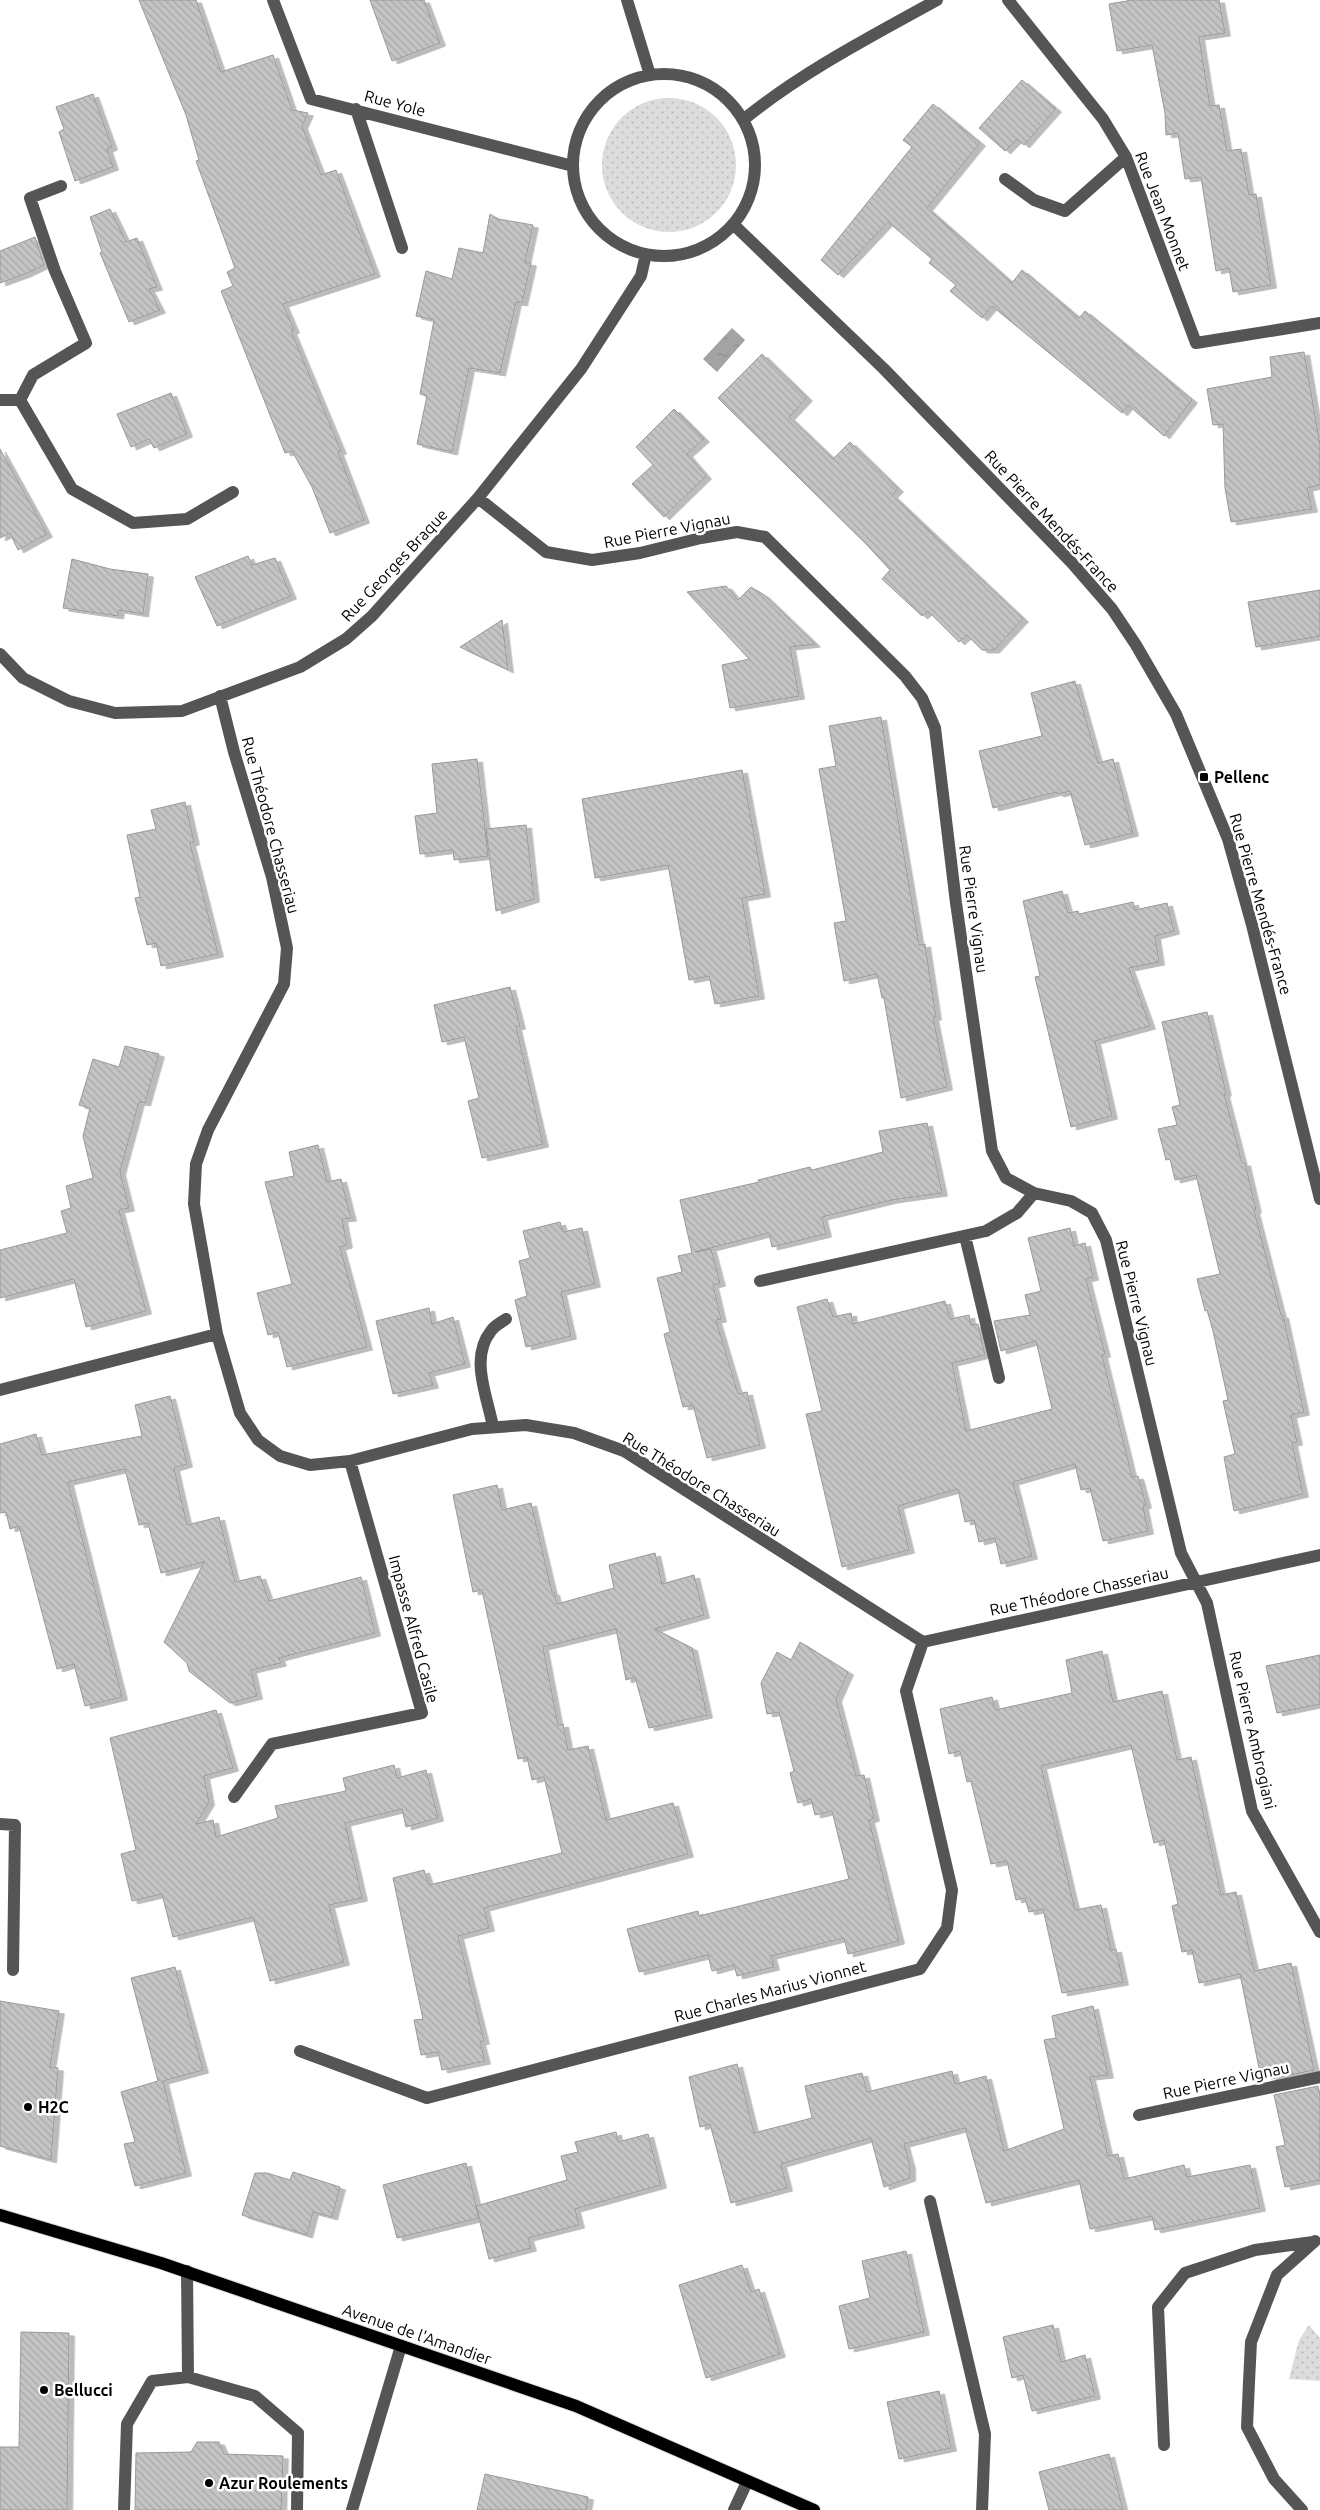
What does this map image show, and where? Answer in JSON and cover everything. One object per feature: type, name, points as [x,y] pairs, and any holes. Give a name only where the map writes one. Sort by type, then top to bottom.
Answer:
[{"type":"main road","name":"Avenue de l'Amandier","points":[[0,2215],[187,2271],[576,2406],[814,2510]]},
{"type":"street","name":"Rue Yole","points":[[273,0],[310,98],[573,166]]},
{"type":"street","points":[[627,0],[650,74]]},
{"type":"street","points":[[743,120],[767,100],[813,70],[937,0]]},
{"type":"street","name":"Rue Jean Monnet","points":[[1008,0],[1102,118],[1126,157],[1196,343],[1320,323]]},
{"type":"street","points":[[650,74],[677,74],[703,83],[726,98],[743,120],[753,146],[754,174],[748,201],[733,224],[715,240],[694,251],[670,256],[646,254],[622,246],[602,232],[587,212],[577,190],[573,166],[577,140],[592,110],[604,96],[625,82],[650,74]]},
{"type":"street","points":[[356,109],[402,248]]},
{"type":"street","points":[[1005,179],[1034,200],[1065,211],[1126,157]]},
{"type":"street","points":[[20,400],[33,375],[86,343],[55,271],[30,198],[61,186]]},
{"type":"street","name":"Rue Pierre Mendés-France","points":[[733,224],[884,369],[1072,563],[1112,609],[1136,645],[1176,714],[1228,840],[1252,925],[1320,1199]]},
{"type":"street","name":"Rue Georges Braque","points":[[0,654],[23,678],[69,701],[115,713],[182,711],[300,667],[346,639],[372,616],[478,498],[581,369],[641,276],[646,254]]},
{"type":"street","points":[[0,400],[20,400]]},
{"type":"street","points":[[20,400],[72,489],[133,523],[187,518],[233,492]]},
{"type":"street","name":"Rue Pierre Vignau","points":[[478,498],[546,552],[592,560],[640,554],[701,538],[737,532],[765,536],[905,676],[922,698],[935,728],[956,903],[992,1151],[1006,1178],[1034,1193],[1071,1201],[1092,1213],[1106,1240],[1181,1554],[1197,1584]]},
{"type":"street","name":"Rue Théodore Chasseriau","points":[[220,696],[234,752],[272,877],[287,948],[284,984],[208,1130],[196,1164],[194,1204],[218,1334],[240,1413],[258,1440],[280,1456],[310,1465],[350,1461],[472,1429],[526,1425],[574,1433],[624,1451],[923,1642],[1197,1584],[1320,1555]]},
{"type":"street","points":[[760,1281],[986,1231],[1017,1213],[1034,1193]]},
{"type":"street","points":[[965,1236],[1000,1378]]},
{"type":"street","points":[[493,1427],[481,1375],[481,1352],[491,1331],[506,1319]]},
{"type":"street","points":[[0,1390],[218,1334]]},
{"type":"street","name":"Impasse Alfred Casile","points":[[234,1797],[272,1744],[422,1713],[350,1461]]},
{"type":"street","name":"Rue Pierre Ambrogiani","points":[[1197,1584],[1207,1603],[1252,1811],[1320,1932]]},
{"type":"street","name":"Rue Charles Marius Vionnet","points":[[300,2051],[427,2098],[920,1969],[947,1928],[952,1890],[906,1691],[923,1642]]},
{"type":"street","points":[[0,1824],[15,1826],[13,1970]]},
{"type":"street","name":"Rue Pierre Vignau","points":[[1139,2115],[1320,2077]]},
{"type":"street","points":[[930,2201],[985,2434],[982,2510]]},
{"type":"street","points":[[1164,2445],[1158,2307],[1185,2273],[1255,2250],[1317,2240]]},
{"type":"street","points":[[1302,2510],[1274,2479],[1247,2427],[1251,2342],[1278,2275],[1317,2240]]},
{"type":"street","points":[[187,2271],[188,2376]]},
{"type":"street","points":[[352,2510],[401,2346]]},
{"type":"street","points":[[124,2510],[127,2424],[152,2381],[188,2376],[255,2396],[298,2433],[297,2510]]},
{"type":"street","points":[[734,2510],[747,2482]]},
{"type":"shaded area","points":[[669,98],[695,103],[706,109],[716,118],[725,128],[731,139],[736,165],[731,191],[725,202],[716,212],[706,221],[695,227],[669,232],[643,227],[632,221],[622,212],[613,202],[607,191],[602,165],[607,139],[613,128],[622,118],[632,109],[643,103]]},
{"type":"shaded area","points":[[1309,2325],[1320,2338],[1320,2381],[1289,2379],[1299,2340]]},
{"type":"water","points":[[732,328],[745,340],[717,372],[703,359]]},
{"type":"building","points":[[139,0],[196,0],[221,72],[273,55],[292,110],[308,113],[302,126],[321,175],[336,170],[375,274],[283,304],[294,330],[291,331],[341,451],[338,452],[364,520],[330,533],[312,487],[292,451],[285,453],[221,291],[233,286],[227,272],[235,268],[196,161],[199,160],[186,115]]},
{"type":"building","points":[[370,0],[424,0],[440,43],[392,61]]},
{"type":"building","points":[[1132,0],[1219,0],[1225,33],[1199,37],[1210,106],[1219,105],[1227,151],[1241,149],[1249,195],[1256,194],[1271,285],[1233,292],[1229,268],[1216,271],[1201,177],[1185,179],[1178,133],[1166,135],[1165,113],[1152,45],[1117,51],[1109,4]]},
{"type":"building","points":[[1022,80],[1056,109],[1024,145],[1017,139],[1005,151],[979,128]]},
{"type":"building","points":[[93,94],[112,147],[107,149],[113,167],[75,181],[59,132],[64,129],[56,107]]},
{"type":"building","points":[[933,104],[980,143],[927,208],[1012,283],[1022,270],[1079,318],[1085,311],[1192,400],[1164,436],[1128,405],[1122,413],[992,306],[982,318],[950,291],[956,285],[929,263],[932,259],[888,222],[838,275],[821,260],[912,147],[903,140]]},
{"type":"building","points":[[110,209],[126,242],[137,238],[157,287],[149,289],[160,310],[129,322],[100,253],[102,252],[90,217]]},
{"type":"building","points":[[490,214],[498,219],[533,225],[525,262],[531,263],[522,303],[516,302],[500,373],[469,368],[452,452],[417,444],[427,396],[420,394],[434,320],[416,316],[426,271],[452,279],[459,248],[483,253]]},
{"type":"building","points":[[35,237],[44,265],[0,283],[0,251]]},
{"type":"building","points":[[1304,352],[1320,445],[1320,485],[1307,488],[1312,509],[1231,522],[1225,488],[1223,424],[1213,425],[1207,389],[1272,377],[1270,357]]},
{"type":"building","points":[[762,354],[807,398],[789,417],[833,459],[850,442],[898,489],[892,495],[1023,619],[994,650],[982,650],[967,635],[959,642],[928,611],[922,616],[882,579],[890,570],[867,545],[718,398]]},
{"type":"building","points":[[171,393],[187,434],[154,448],[149,439],[131,447],[117,414]]},
{"type":"building","points":[[674,409],[704,439],[687,454],[706,476],[664,517],[632,484],[653,465],[636,447]]},
{"type":"building","points":[[0,449],[47,534],[18,550],[10,533],[0,538]]},
{"type":"building","points":[[248,556],[252,565],[275,558],[291,596],[217,626],[195,577]]},
{"type":"building","points":[[72,559],[110,569],[148,574],[143,614],[119,610],[118,616],[63,608]]},
{"type":"building","points":[[726,586],[738,600],[751,587],[764,595],[815,644],[790,647],[799,696],[730,708],[722,665],[749,659],[687,592]]},
{"type":"building","points":[[1320,590],[1320,636],[1256,647],[1248,602]]},
{"type":"building","points":[[502,620],[508,670],[460,647]]},
{"type":"building","points":[[1075,681],[1098,763],[1113,759],[1133,833],[1085,845],[1070,791],[1058,794],[1057,792],[993,808],[979,751],[1042,736],[1031,693]]},
{"type":"building","points":[[881,717],[919,945],[925,944],[936,1017],[933,1017],[947,1087],[901,1098],[884,998],[882,998],[877,974],[844,981],[834,923],[846,921],[819,769],[836,766],[829,726]]},
{"type":"building","points":[[477,759],[488,856],[454,860],[453,850],[420,854],[415,816],[437,813],[432,764]]},
{"type":"building","points":[[742,770],[765,894],[742,898],[759,996],[715,1004],[709,976],[689,980],[668,865],[595,878],[582,799]]},
{"type":"building","points":[[185,802],[194,842],[190,843],[218,954],[161,966],[156,943],[147,945],[135,898],[140,897],[127,835],[156,829],[151,810]]},
{"type":"building","points":[[526,825],[534,899],[496,911],[486,829]]},
{"type":"building","points":[[1062,891],[1068,913],[1078,911],[1079,914],[1133,902],[1135,910],[1167,903],[1174,931],[1155,936],[1159,962],[1129,968],[1150,1026],[1095,1041],[1112,1116],[1071,1127],[1035,977],[1040,976],[1023,901]]},
{"type":"building","points":[[510,987],[520,1026],[516,1027],[543,1144],[482,1158],[468,1101],[479,1098],[464,1037],[442,1042],[434,1005]]},
{"type":"building","points":[[1207,1012],[1226,1093],[1224,1094],[1242,1163],[1245,1163],[1256,1210],[1254,1210],[1281,1315],[1283,1315],[1304,1412],[1291,1415],[1297,1442],[1292,1443],[1303,1494],[1234,1511],[1224,1457],[1235,1454],[1223,1401],[1228,1400],[1213,1331],[1207,1310],[1205,1311],[1197,1279],[1220,1274],[1196,1175],[1175,1180],[1170,1159],[1166,1160],[1158,1129],[1177,1125],[1172,1107],[1180,1105],[1162,1022]]},
{"type":"building","points":[[125,1046],[159,1054],[145,1103],[139,1102],[120,1172],[129,1208],[119,1210],[146,1311],[86,1327],[74,1279],[0,1298],[0,1250],[67,1233],[61,1211],[71,1208],[66,1186],[93,1178],[83,1136],[90,1108],[79,1105],[93,1059],[119,1067]]},
{"type":"building","points":[[927,1123],[942,1193],[892,1200],[822,1217],[826,1234],[772,1247],[769,1233],[695,1252],[711,1249],[720,1283],[713,1285],[721,1319],[716,1320],[738,1394],[747,1392],[760,1445],[707,1458],[693,1405],[683,1407],[664,1334],[670,1332],[657,1278],[682,1272],[678,1256],[692,1253],[680,1200],[759,1182],[758,1180],[810,1167],[812,1170],[883,1152],[879,1131]]},
{"type":"building","points":[[318,1145],[327,1182],[341,1179],[351,1218],[342,1219],[347,1245],[340,1247],[367,1347],[287,1367],[278,1332],[268,1335],[257,1293],[292,1284],[265,1182],[294,1176],[289,1152]]},
{"type":"building","points":[[560,1222],[563,1232],[582,1228],[595,1284],[561,1292],[571,1336],[526,1347],[515,1300],[527,1296],[519,1261],[530,1258],[523,1231]]},
{"type":"building","points":[[1070,1228],[1074,1246],[1085,1243],[1093,1277],[1086,1279],[1105,1354],[1102,1355],[1132,1477],[1138,1476],[1146,1505],[1143,1506],[1148,1531],[1103,1541],[1090,1488],[1081,1490],[1075,1464],[1013,1482],[1032,1556],[1001,1564],[995,1538],[979,1542],[974,1520],[965,1522],[958,1489],[898,1506],[909,1550],[842,1567],[806,1414],[822,1411],[797,1307],[827,1299],[833,1317],[851,1313],[853,1324],[945,1301],[950,1319],[969,1315],[971,1325],[978,1324],[985,1355],[952,1363],[966,1431],[1052,1409],[1036,1341],[1001,1351],[994,1321],[1030,1315],[1025,1295],[1041,1291],[1028,1238]]},
{"type":"building","points":[[429,1308],[432,1324],[453,1317],[465,1364],[429,1373],[433,1385],[393,1394],[376,1321]]},
{"type":"building","points":[[170,1396],[187,1464],[174,1468],[187,1525],[219,1517],[235,1582],[260,1576],[269,1601],[361,1577],[375,1633],[279,1658],[281,1663],[251,1670],[257,1696],[230,1703],[189,1671],[187,1663],[164,1642],[204,1562],[161,1573],[148,1523],[139,1525],[125,1469],[68,1482],[122,1697],[85,1706],[74,1664],[57,1669],[19,1526],[10,1529],[6,1512],[0,1513],[0,1444],[36,1434],[42,1455],[142,1436],[135,1405]]},
{"type":"building","points":[[497,1485],[502,1510],[531,1503],[552,1592],[554,1592],[557,1604],[614,1588],[609,1565],[655,1553],[662,1584],[694,1575],[704,1615],[655,1629],[692,1648],[707,1715],[649,1728],[635,1677],[626,1680],[616,1629],[543,1647],[558,1725],[563,1724],[568,1750],[588,1746],[606,1820],[673,1803],[688,1854],[484,1908],[489,1928],[458,1936],[484,2041],[480,2042],[485,2061],[442,2070],[438,2052],[421,2055],[414,2020],[423,2019],[393,1878],[424,1870],[429,1885],[562,1853],[544,1777],[532,1780],[527,1757],[518,1759],[482,1590],[473,1592],[453,1495]]},
{"type":"building","points":[[800,1642],[848,1672],[836,1699],[856,1776],[864,1775],[874,1818],[869,1820],[899,1941],[848,1954],[844,1938],[771,1956],[774,1967],[737,1976],[734,1965],[712,1971],[708,1955],[639,1972],[627,1929],[698,1911],[699,1916],[849,1879],[832,1811],[815,1815],[811,1799],[798,1803],[790,1773],[794,1771],[779,1712],[767,1714],[761,1683],[777,1652],[791,1660]]},
{"type":"building","points":[[1102,1651],[1113,1702],[1162,1691],[1177,1760],[1191,1757],[1221,1895],[1236,1892],[1254,1971],[1291,1963],[1314,2070],[1271,2079],[1268,2067],[1259,2068],[1240,1974],[1199,1983],[1192,1950],[1182,1952],[1172,1906],[1178,1904],[1164,1840],[1154,1843],[1131,1745],[1041,1766],[1075,1910],[1101,1905],[1111,1950],[1116,1949],[1123,1982],[1062,1993],[1043,1909],[1029,1912],[1025,1898],[1016,1900],[1007,1861],[991,1864],[971,1781],[967,1782],[960,1751],[949,1754],[940,1709],[992,1697],[995,1710],[1072,1693],[1066,1660]]},
{"type":"building","points":[[1320,1655],[1320,1704],[1277,1713],[1266,1666]]},
{"type":"building","points":[[216,1710],[233,1768],[204,1776],[209,1802],[196,1824],[213,1820],[216,1837],[278,1818],[275,1806],[346,1791],[343,1778],[394,1765],[397,1778],[426,1770],[438,1818],[406,1827],[402,1809],[345,1823],[362,1898],[329,1905],[344,1962],[270,1981],[253,1917],[173,1937],[162,1894],[132,1901],[121,1854],[136,1850],[110,1738]]},
{"type":"building","points":[[175,1967],[203,2070],[163,2081],[186,2173],[135,2186],[124,2144],[135,2142],[121,2092],[158,2081],[131,1978]]},
{"type":"building","name":"H2C","points":[[0,2001],[59,2011],[50,2067],[58,2068],[51,2160],[0,2146]]},
{"type":"building","points":[[1093,2006],[1108,2075],[1090,2077],[1108,2156],[1118,2154],[1124,2179],[1184,2165],[1187,2177],[1250,2165],[1260,2208],[1155,2230],[1152,2216],[1090,2229],[1079,2180],[986,2203],[965,2128],[904,2144],[910,2166],[910,2178],[884,2187],[871,2138],[781,2164],[787,2188],[731,2203],[710,2124],[700,2127],[689,2077],[737,2064],[754,2133],[812,2118],[805,2086],[862,2073],[867,2092],[952,2071],[955,2084],[986,2076],[1004,2151],[1064,2129],[1044,2040],[1056,2038],[1052,2016]]},
{"type":"building","points":[[1318,2086],[1320,2096],[1320,2180],[1285,2187],[1276,2147],[1285,2145],[1274,2095]]},
{"type":"building","points":[[616,2132],[618,2142],[648,2134],[661,2185],[575,2209],[579,2225],[528,2238],[531,2248],[489,2259],[476,2206],[567,2180],[561,2156],[578,2152],[575,2142]]},
{"type":"building","points":[[466,2163],[479,2218],[397,2238],[383,2185]]},
{"type":"building","points":[[293,2172],[340,2187],[332,2217],[313,2212],[307,2235],[242,2215],[255,2173],[267,2173],[290,2180]]},
{"type":"building","points":[[906,2251],[924,2332],[849,2349],[839,2306],[870,2298],[862,2261]]},
{"type":"building","points":[[742,2265],[751,2292],[759,2289],[780,2354],[706,2378],[679,2285]]},
{"type":"building","points":[[1053,2325],[1061,2362],[1085,2355],[1095,2396],[1032,2411],[1023,2375],[1012,2378],[1003,2337]]},
{"type":"building","name":"Bellucci","points":[[21,2332],[69,2333],[67,2510],[0,2510],[0,2447],[19,2447]]},
{"type":"building","points":[[939,2391],[951,2448],[899,2459],[887,2402]]},
{"type":"building","name":"Azur Roulements","points":[[197,2442],[219,2442],[224,2454],[283,2456],[281,2510],[135,2510],[136,2453],[191,2452]]},
{"type":"building","points":[[1109,2454],[1123,2510],[1049,2510],[1039,2472]]},
{"type":"building","points":[[485,2474],[588,2497],[586,2510],[477,2510]]},
{"type":"place","name":"Pellenc","points":[[1204,777]]},
{"type":"place","name":"H2C","points":[[28,2107]]},
{"type":"place","name":"Bellucci","points":[[44,2390]]},
{"type":"place","name":"Azur Roulements","points":[[209,2483]]}]
